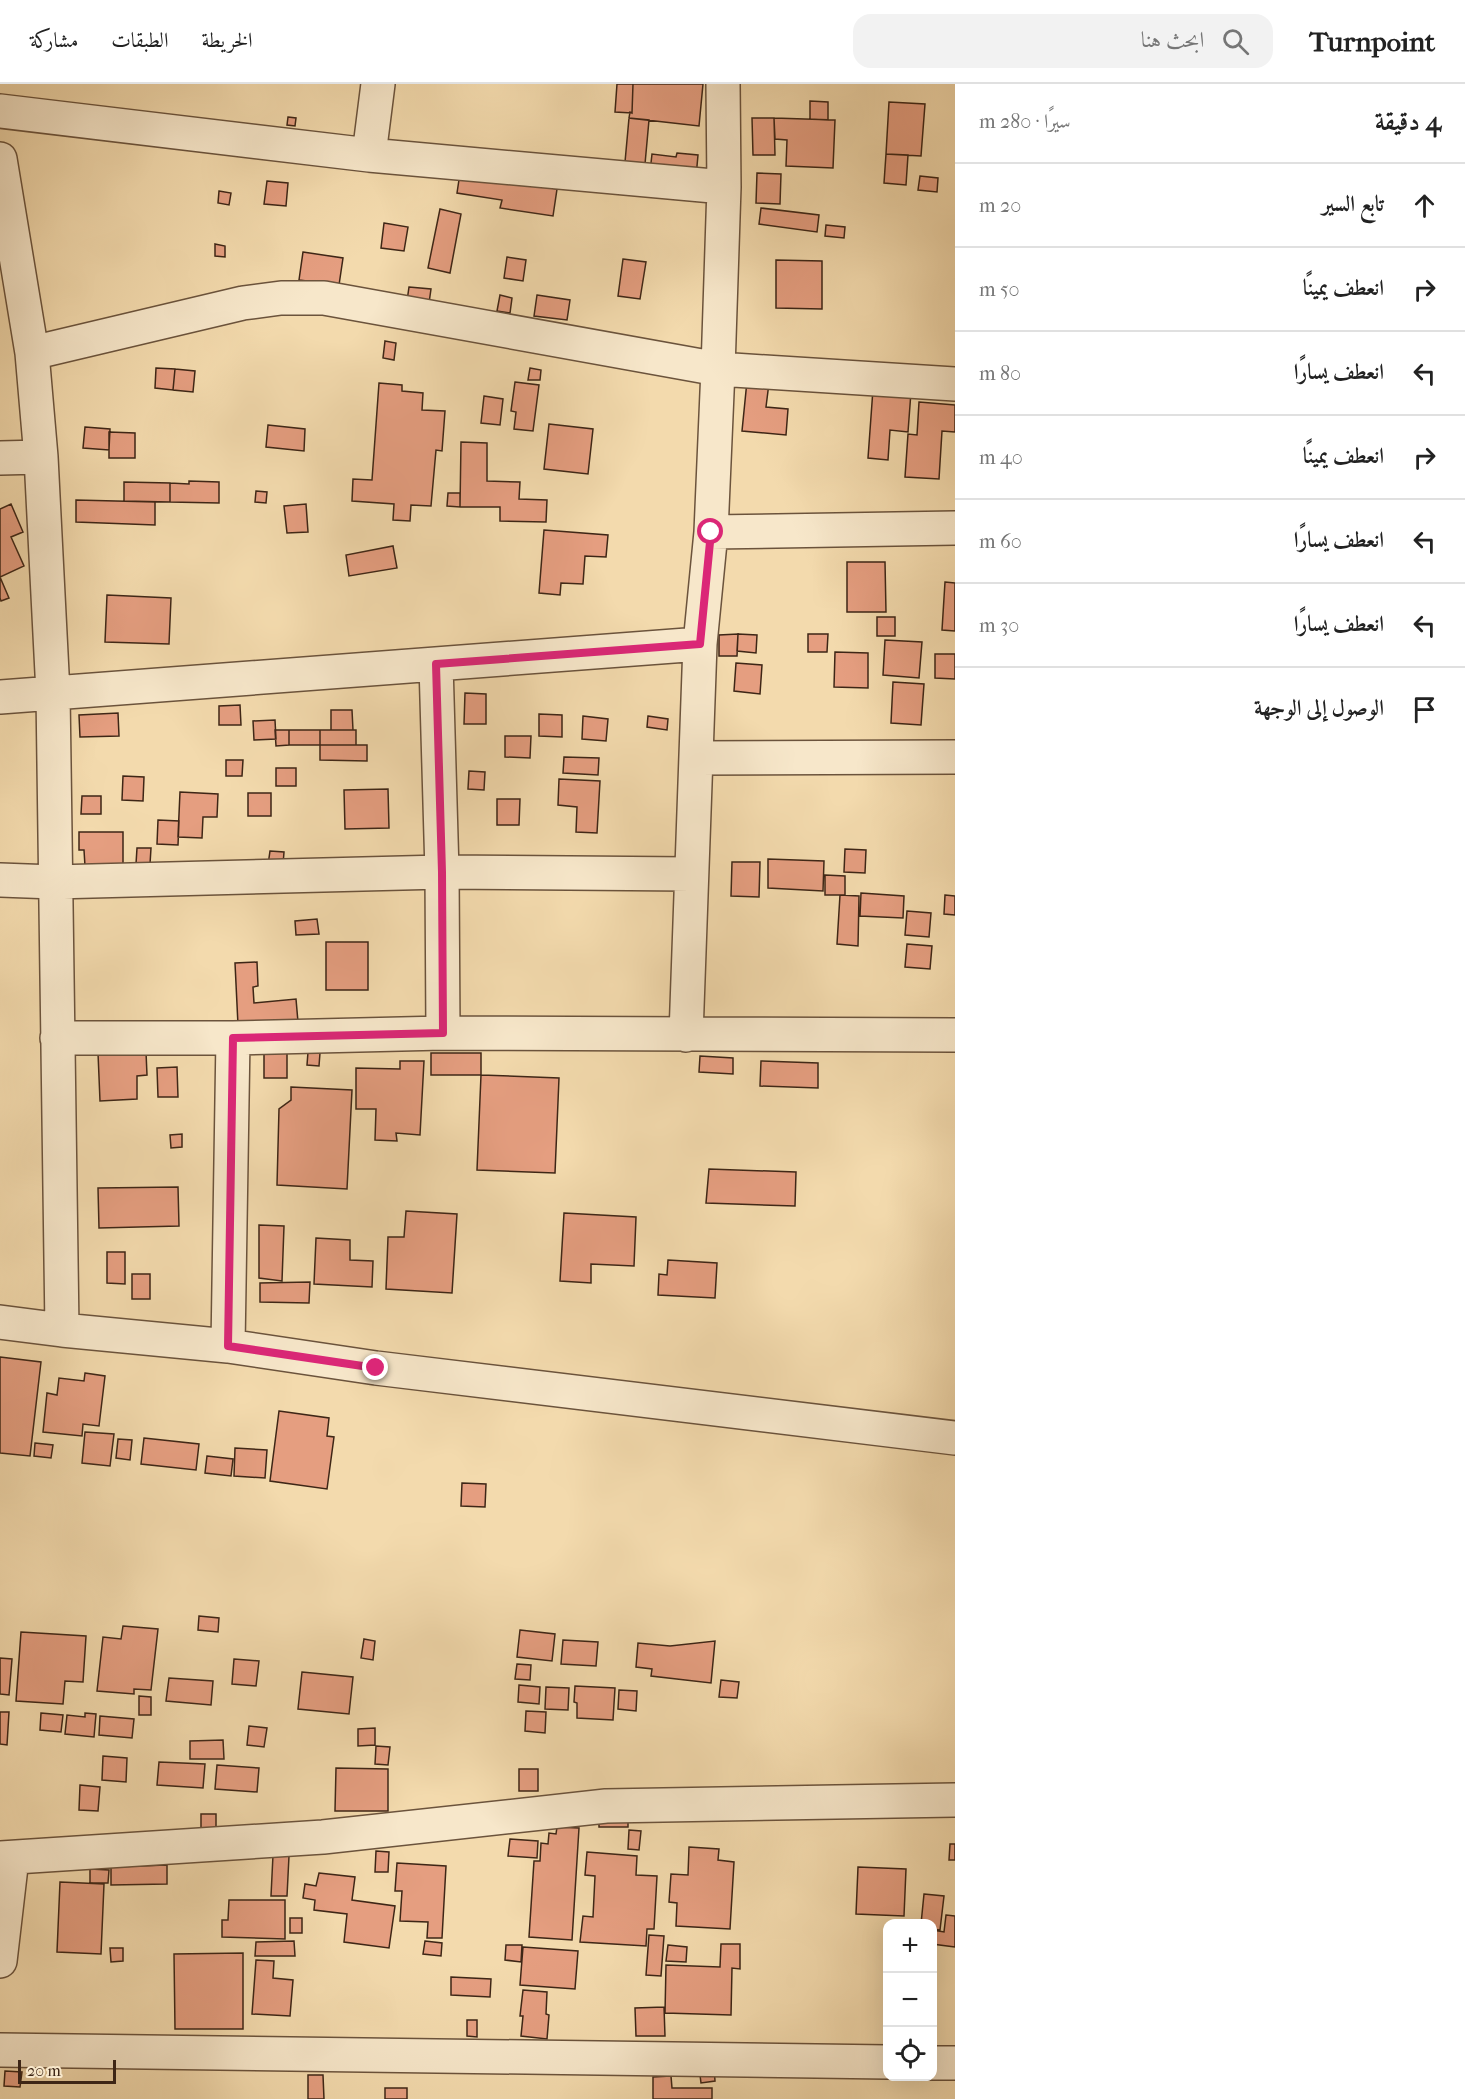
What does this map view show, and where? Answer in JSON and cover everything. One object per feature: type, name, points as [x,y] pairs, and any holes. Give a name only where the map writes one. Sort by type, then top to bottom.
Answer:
[{"type":"street","points":[[369,155],[378,84]]},
{"type":"street","points":[[686,1035],[700,644],[711,532],[718,369],[724,187],[723,84]]},
{"type":"street","points":[[0,111],[369,155],[724,187]]},
{"type":"street","points":[[0,159],[32,353],[41,457],[53,693],[62,1330]]},
{"type":"street","points":[[32,353],[243,303],[281,298],[324,298],[718,369],[955,384]]},
{"type":"street","points":[[0,458],[41,457]]},
{"type":"street","points":[[711,532],[955,528]]},
{"type":"street","points":[[0,697],[700,644]]},
{"type":"street","points":[[436,664],[442,872],[443,1033]]},
{"type":"street","points":[[696,758],[955,757]]},
{"type":"street","points":[[0,880],[54,882],[442,872],[690,874]]},
{"type":"street","points":[[57,1038],[233,1038],[443,1033],[955,1035]]},
{"type":"street","points":[[228,1346],[233,1038]]},
{"type":"street","points":[[0,1322],[228,1346],[376,1368],[955,1438]]},
{"type":"street","points":[[0,1961],[6,1858],[323,1837],[606,1806],[955,1800]]},
{"type":"street","points":[[0,2050],[883,2062]]},
{"type":"street","points":[[937,2063],[955,2063]]},
{"type":"building","points":[[617,84],[633,84],[632,113],[615,112]]},
{"type":"building","points":[[633,84],[703,84],[699,126],[629,118],[630,112],[632,113]]},
{"type":"building","points":[[810,101],[828,102],[828,120],[810,119]]},
{"type":"building","points":[[889,102],[925,104],[921,156],[886,154]]},
{"type":"building","points":[[288,117],[296,118],[295,126],[287,125]]},
{"type":"building","points":[[629,118],[649,120],[645,164],[625,162]]},
{"type":"building","points":[[752,118],[774,118],[775,155],[753,155]]},
{"type":"building","points":[[774,118],[835,120],[833,168],[786,166],[787,140],[775,139]]},
{"type":"building","points":[[677,153],[698,155],[696,177],[650,172],[652,154],[676,157]]},
{"type":"building","points":[[886,154],[908,155],[906,185],[884,183]]},
{"type":"building","points":[[460,173],[557,189],[553,216],[500,208],[502,200],[457,193]]},
{"type":"building","points":[[757,173],[781,174],[780,204],[756,203]]},
{"type":"building","points":[[920,176],[938,178],[937,192],[918,190]]},
{"type":"building","points":[[267,181],[288,183],[286,206],[264,204]]},
{"type":"building","points":[[219,191],[231,193],[229,205],[218,203]]},
{"type":"building","points":[[761,208],[819,215],[817,232],[759,224]]},
{"type":"building","points":[[440,209],[461,214],[450,273],[428,268]]},
{"type":"building","points":[[384,223],[408,227],[404,251],[381,248]]},
{"type":"building","points":[[826,225],[845,227],[844,238],[825,236]]},
{"type":"building","points":[[215,244],[225,246],[225,257],[215,256]]},
{"type":"building","points":[[303,252],[343,258],[339,285],[299,280]]},
{"type":"building","points":[[507,257],[526,260],[523,281],[504,278]]},
{"type":"building","points":[[623,259],[646,262],[640,299],[618,296]]},
{"type":"building","points":[[776,260],[822,261],[822,309],[776,308]]},
{"type":"building","points":[[409,287],[431,289],[429,303],[407,301]]},
{"type":"building","points":[[500,295],[512,298],[510,313],[497,311]]},
{"type":"building","points":[[537,295],[570,300],[567,320],[534,316]]},
{"type":"building","points":[[385,341],[396,343],[394,360],[383,358]]},
{"type":"building","points":[[156,368],[175,369],[173,390],[155,388]]},
{"type":"building","points":[[530,368],[541,370],[540,380],[528,380]]},
{"type":"building","points":[[175,369],[195,371],[193,392],[173,390]]},
{"type":"building","points":[[747,381],[769,383],[766,407],[788,409],[786,435],[742,431]]},
{"type":"building","points":[[515,382],[539,385],[533,431],[514,429],[516,412],[511,411]]},
{"type":"building","points":[[379,383],[402,385],[402,391],[423,393],[422,410],[445,411],[442,451],[436,450],[431,506],[411,505],[410,521],[393,520],[394,504],[352,501],[353,479],[372,480]]},
{"type":"building","points":[[873,389],[911,392],[908,432],[890,430],[888,460],[868,458]]},
{"type":"building","points":[[484,396],[503,399],[500,425],[481,423]]},
{"type":"building","points":[[919,402],[955,405],[955,432],[942,431],[939,479],[905,477],[908,434],[917,435]]},
{"type":"building","points":[[549,424],[593,429],[588,474],[544,469]]},
{"type":"building","points":[[268,425],[305,429],[304,451],[266,447]]},
{"type":"building","points":[[85,427],[110,429],[109,450],[83,448]]},
{"type":"building","points":[[109,432],[135,433],[135,458],[109,458]]},
{"type":"building","points":[[461,442],[487,443],[487,481],[520,482],[519,499],[547,500],[546,522],[500,521],[500,507],[460,507]]},
{"type":"building","points":[[189,481],[219,482],[219,503],[170,502],[170,483],[189,484]]},
{"type":"building","points":[[124,482],[170,483],[170,502],[124,501]]},
{"type":"building","points":[[256,491],[267,492],[266,503],[255,502]]},
{"type":"building","points":[[448,493],[460,493],[460,507],[447,506]]},
{"type":"building","points":[[76,500],[155,502],[155,525],[76,522]]},
{"type":"building","points":[[11,504],[23,532],[11,537],[24,566],[0,577],[0,509]]},
{"type":"building","points":[[306,504],[308,532],[287,533],[284,506]]},
{"type":"building","points":[[544,530],[608,535],[606,557],[585,556],[583,584],[561,583],[560,595],[539,593]]},
{"type":"building","points":[[393,546],[397,568],[349,576],[346,555]]},
{"type":"building","points":[[847,562],[885,562],[886,612],[847,612]]},
{"type":"building","points":[[0,577],[9,598],[1,601],[0,598]]},
{"type":"building","points":[[945,582],[955,583],[955,631],[942,630]]},
{"type":"building","points":[[107,595],[171,598],[169,644],[105,642]]},
{"type":"building","points":[[877,617],[895,617],[895,636],[877,636]]},
{"type":"building","points":[[738,634],[757,635],[756,653],[737,651]]},
{"type":"building","points":[[738,634],[737,656],[719,656],[719,635]]},
{"type":"building","points":[[808,634],[828,634],[827,652],[808,652]]},
{"type":"building","points":[[885,640],[922,642],[919,678],[883,675]]},
{"type":"building","points":[[835,652],[868,653],[868,688],[834,687]]},
{"type":"building","points":[[935,654],[955,654],[955,679],[935,678]]},
{"type":"building","points":[[736,663],[762,665],[760,694],[734,691]]},
{"type":"building","points":[[893,682],[924,684],[921,725],[891,723]]},
{"type":"building","points":[[465,693],[486,694],[486,724],[464,724]]},
{"type":"building","points":[[240,705],[241,725],[219,725],[219,706]]},
{"type":"building","points":[[331,710],[352,710],[353,730],[331,730]]},
{"type":"building","points":[[118,713],[119,736],[80,737],[79,715]]},
{"type":"building","points":[[539,714],[562,715],[562,737],[539,736]]},
{"type":"building","points":[[583,716],[608,719],[606,741],[582,739]]},
{"type":"building","points":[[648,716],[668,719],[667,730],[647,727]]},
{"type":"building","points":[[275,720],[276,739],[254,740],[253,721]]},
{"type":"building","points":[[275,730],[289,730],[289,745],[276,746]]},
{"type":"building","points":[[289,730],[320,730],[320,745],[289,745]]},
{"type":"building","points":[[320,730],[356,730],[356,745],[320,745]]},
{"type":"building","points":[[505,736],[531,736],[530,758],[505,757]]},
{"type":"building","points":[[320,745],[367,745],[367,761],[320,760]]},
{"type":"building","points":[[564,757],[599,758],[598,775],[563,773]]},
{"type":"building","points":[[226,760],[243,760],[242,776],[226,776]]},
{"type":"building","points":[[276,768],[296,768],[296,786],[276,786]]},
{"type":"building","points":[[469,771],[485,772],[484,790],[468,789]]},
{"type":"building","points":[[123,776],[144,777],[143,801],[122,800]]},
{"type":"building","points":[[559,779],[600,781],[597,833],[576,832],[577,807],[558,805]]},
{"type":"building","points":[[388,789],[389,828],[345,829],[344,790]]},
{"type":"building","points":[[180,792],[218,794],[217,817],[203,817],[202,838],[178,837]]},
{"type":"building","points":[[248,793],[271,793],[271,816],[248,816]]},
{"type":"building","points":[[82,796],[101,796],[101,814],[81,814]]},
{"type":"building","points":[[497,799],[520,799],[519,825],[497,825]]},
{"type":"building","points":[[158,820],[179,821],[178,845],[157,844]]},
{"type":"building","points":[[79,832],[123,832],[123,866],[85,866],[84,850],[79,850]]},
{"type":"building","points":[[137,848],[151,848],[150,864],[136,864]]},
{"type":"building","points":[[845,849],[866,850],[865,873],[844,872]]},
{"type":"building","points":[[270,851],[284,852],[283,865],[268,865]]},
{"type":"building","points":[[768,859],[824,861],[823,891],[768,888]]},
{"type":"building","points":[[732,862],[760,862],[759,897],[731,896]]},
{"type":"building","points":[[825,875],[845,876],[845,895],[825,895]]},
{"type":"building","points":[[861,893],[904,896],[903,918],[860,916]]},
{"type":"building","points":[[840,895],[859,896],[858,946],[837,944]]},
{"type":"building","points":[[945,895],[955,896],[955,915],[944,914]]},
{"type":"building","points":[[907,911],[931,913],[929,937],[905,935]]},
{"type":"building","points":[[317,919],[319,934],[296,935],[295,921]]},
{"type":"building","points":[[326,942],[368,942],[368,990],[326,990]]},
{"type":"building","points":[[907,944],[932,946],[930,969],[905,967]]},
{"type":"building","points":[[257,962],[258,986],[253,987],[254,1003],[296,999],[298,1022],[238,1025],[235,963]]},
{"type":"building","points":[[146,1052],[147,1075],[137,1076],[137,1099],[100,1101],[98,1053]]},
{"type":"building","points":[[264,1052],[287,1052],[287,1078],[264,1078]]},
{"type":"building","points":[[308,1052],[320,1053],[319,1066],[307,1065]]},
{"type":"building","points":[[431,1053],[481,1053],[481,1075],[431,1075]]},
{"type":"building","points":[[700,1056],[733,1058],[733,1074],[699,1072]]},
{"type":"building","points":[[400,1061],[424,1061],[420,1135],[396,1133],[397,1141],[375,1140],[376,1109],[356,1109],[356,1068],[400,1069]]},
{"type":"building","points":[[761,1061],[818,1063],[818,1088],[760,1086]]},
{"type":"building","points":[[177,1067],[178,1097],[158,1097],[157,1068]]},
{"type":"building","points":[[481,1075],[559,1078],[555,1173],[477,1170]]},
{"type":"building","points":[[291,1087],[352,1090],[347,1189],[277,1185],[279,1109],[291,1100]]},
{"type":"building","points":[[182,1134],[182,1147],[171,1148],[170,1135]]},
{"type":"building","points":[[709,1169],[796,1172],[795,1206],[706,1203]]},
{"type":"building","points":[[178,1187],[179,1226],[99,1228],[98,1188]]},
{"type":"building","points":[[406,1211],[457,1214],[452,1293],[386,1289],[388,1237],[404,1237]]},
{"type":"building","points":[[564,1213],[636,1217],[634,1266],[591,1264],[591,1283],[560,1281]]},
{"type":"building","points":[[259,1225],[284,1226],[282,1281],[259,1278]]},
{"type":"building","points":[[316,1238],[350,1240],[350,1260],[373,1261],[372,1287],[314,1284]]},
{"type":"building","points":[[107,1252],[125,1252],[125,1284],[107,1283]]},
{"type":"building","points":[[668,1260],[717,1263],[715,1298],[658,1295],[659,1274],[667,1275]]},
{"type":"building","points":[[132,1274],[150,1274],[150,1299],[132,1299]]},
{"type":"building","points":[[310,1282],[309,1303],[260,1302],[260,1283]]},
{"type":"building","points":[[0,1357],[41,1362],[30,1456],[0,1453]]},
{"type":"building","points":[[85,1373],[105,1376],[99,1426],[83,1424],[82,1436],[43,1432],[47,1393],[57,1395],[59,1378],[84,1381]]},
{"type":"building","points":[[279,1411],[329,1418],[327,1436],[334,1437],[327,1489],[270,1481]]},
{"type":"building","points":[[85,1432],[114,1434],[110,1466],[82,1463]]},
{"type":"building","points":[[144,1438],[199,1444],[196,1470],[141,1464]]},
{"type":"building","points":[[118,1439],[132,1440],[130,1460],[116,1458]]},
{"type":"building","points":[[35,1443],[53,1445],[51,1458],[34,1456]]},
{"type":"building","points":[[235,1448],[267,1450],[265,1478],[234,1476]]},
{"type":"building","points":[[207,1456],[233,1459],[231,1476],[205,1473]]},
{"type":"building","points":[[462,1483],[486,1484],[485,1507],[461,1506]]},
{"type":"building","points":[[199,1616],[219,1618],[218,1632],[198,1630]]},
{"type":"building","points":[[123,1626],[158,1629],[151,1690],[134,1689],[134,1694],[97,1691],[103,1637],[121,1639]]},
{"type":"building","points":[[520,1630],[555,1634],[552,1661],[517,1657]]},
{"type":"building","points":[[21,1632],[86,1636],[83,1682],[65,1681],[63,1704],[16,1701]]},
{"type":"building","points":[[364,1639],[375,1641],[373,1660],[361,1658]]},
{"type":"building","points":[[563,1640],[598,1642],[596,1666],[561,1664]]},
{"type":"building","points":[[715,1641],[711,1683],[651,1676],[652,1669],[636,1667],[638,1643],[670,1646]]},
{"type":"building","points":[[0,1658],[12,1659],[9,1695],[0,1694]]},
{"type":"building","points":[[234,1659],[259,1661],[256,1686],[232,1684]]},
{"type":"building","points":[[517,1664],[531,1665],[530,1680],[515,1679]]},
{"type":"building","points":[[302,1672],[353,1677],[349,1714],[298,1709]]},
{"type":"building","points":[[169,1678],[213,1681],[211,1705],[166,1701]]},
{"type":"building","points":[[721,1680],[739,1682],[737,1698],[719,1697]]},
{"type":"building","points":[[519,1685],[540,1687],[539,1704],[518,1702]]},
{"type":"building","points":[[575,1686],[615,1688],[613,1720],[577,1718],[577,1703],[574,1702]]},
{"type":"building","points":[[546,1687],[569,1688],[568,1710],[545,1709]]},
{"type":"building","points":[[619,1690],[637,1691],[636,1711],[618,1709]]},
{"type":"building","points":[[139,1696],[151,1697],[151,1715],[139,1715]]},
{"type":"building","points":[[526,1711],[546,1712],[545,1733],[525,1731]]},
{"type":"building","points":[[0,1712],[9,1712],[7,1745],[0,1744]]},
{"type":"building","points":[[41,1713],[63,1715],[61,1732],[40,1730]]},
{"type":"building","points":[[85,1713],[96,1714],[94,1737],[65,1734],[67,1715],[85,1717]]},
{"type":"building","points":[[100,1716],[134,1719],[132,1738],[99,1735]]},
{"type":"building","points":[[249,1726],[267,1728],[264,1747],[247,1745]]},
{"type":"building","points":[[375,1728],[375,1745],[358,1746],[358,1729]]},
{"type":"building","points":[[223,1740],[224,1759],[190,1759],[190,1741]]},
{"type":"building","points":[[376,1746],[390,1747],[388,1765],[375,1764]]},
{"type":"building","points":[[103,1756],[127,1758],[126,1782],[102,1780]]},
{"type":"building","points":[[159,1762],[205,1764],[203,1788],[157,1785]]},
{"type":"building","points":[[217,1765],[259,1768],[257,1792],[215,1789]]},
{"type":"building","points":[[336,1768],[388,1769],[388,1811],[335,1811]]},
{"type":"building","points":[[519,1769],[538,1769],[538,1791],[519,1791]]},
{"type":"building","points":[[80,1785],[100,1787],[98,1811],[79,1810]]},
{"type":"building","points":[[201,1814],[216,1814],[216,1829],[201,1829]]},
{"type":"building","points":[[628,1816],[628,1827],[599,1827],[599,1817]]},
{"type":"building","points":[[557,1827],[579,1828],[572,1940],[529,1937],[534,1861],[540,1861],[541,1843],[548,1844],[549,1833],[556,1834]]},
{"type":"building","points":[[629,1830],[641,1831],[639,1850],[628,1849]]},
{"type":"building","points":[[510,1839],[538,1841],[537,1858],[508,1856]]},
{"type":"building","points":[[950,1844],[955,1844],[955,1860],[949,1860]]},
{"type":"building","points":[[689,1847],[719,1849],[718,1860],[734,1862],[730,1929],[676,1926],[677,1903],[669,1902],[671,1874],[688,1875]]},
{"type":"building","points":[[376,1851],[389,1852],[388,1872],[375,1872]]},
{"type":"building","points":[[587,1852],[637,1856],[636,1875],[657,1876],[654,1929],[647,1929],[646,1946],[580,1942],[583,1916],[593,1917],[595,1876],[585,1875]]},
{"type":"building","points":[[273,1855],[289,1856],[287,1896],[271,1896]]},
{"type":"building","points":[[397,1863],[446,1866],[442,1938],[427,1938],[428,1922],[400,1921],[402,1891],[395,1891]]},
{"type":"building","points":[[167,1865],[167,1884],[111,1885],[111,1867]]},
{"type":"building","points":[[858,1867],[906,1869],[904,1916],[856,1914]]},
{"type":"building","points":[[90,1869],[109,1870],[108,1883],[90,1883]]},
{"type":"building","points":[[319,1873],[355,1877],[352,1900],[395,1906],[389,1948],[344,1942],[347,1914],[314,1910],[315,1900],[303,1898],[305,1884],[316,1886]]},
{"type":"building","points":[[60,1882],[104,1884],[101,1954],[57,1952]]},
{"type":"building","points":[[924,1894],[944,1896],[940,1930],[937,1930],[937,1919],[922,1919]]},
{"type":"building","points":[[229,1900],[285,1900],[285,1939],[222,1937],[222,1920],[228,1920]]},
{"type":"building","points":[[946,1915],[955,1916],[955,1947],[937,1945],[937,1931],[944,1932]]},
{"type":"building","points":[[290,1918],[302,1918],[302,1933],[290,1933]]},
{"type":"building","points":[[649,1935],[664,1936],[661,1976],[646,1975]]},
{"type":"building","points":[[294,1941],[295,1956],[255,1956],[256,1942]]},
{"type":"building","points":[[425,1941],[442,1943],[441,1956],[423,1954]]},
{"type":"building","points":[[721,1944],[740,1944],[740,1969],[732,1968],[731,2015],[665,2013],[666,1965],[720,1967]]},
{"type":"building","points":[[506,1945],[522,1945],[521,1962],[505,1960]]},
{"type":"building","points":[[668,1945],[687,1947],[686,1962],[666,1961]]},
{"type":"building","points":[[523,1947],[578,1951],[575,1989],[520,1985]]},
{"type":"building","points":[[110,1948],[123,1948],[123,1961],[111,1962]]},
{"type":"building","points":[[243,1953],[243,2029],[175,2029],[174,1954]]},
{"type":"building","points":[[256,1960],[274,1961],[273,1978],[293,1980],[290,2016],[252,2014]]},
{"type":"building","points":[[451,1977],[491,1979],[490,1997],[451,1995]]},
{"type":"building","points":[[523,1990],[547,1992],[546,2014],[549,2015],[547,2039],[521,2036],[523,2016],[520,2016]]},
{"type":"building","points":[[664,2007],[665,2036],[636,2036],[635,2008]]},
{"type":"building","points":[[467,2020],[477,2020],[477,2037],[467,2036]]},
{"type":"building","points":[[714,2066],[715,2081],[701,2083],[699,2067]]},
{"type":"building","points":[[5,2071],[22,2072],[20,2087],[4,2086]]},
{"type":"building","points":[[308,2075],[323,2075],[324,2099],[308,2099]]},
{"type":"building","points":[[671,2076],[672,2088],[712,2088],[712,2099],[653,2099],[653,2077]]},
{"type":"building","points":[[385,2088],[407,2088],[407,2099],[385,2099]]},
{"type":"route","points":[[376,1368],[228,1346],[233,1038],[443,1033],[442,872],[436,664],[700,644],[711,532]]}]
